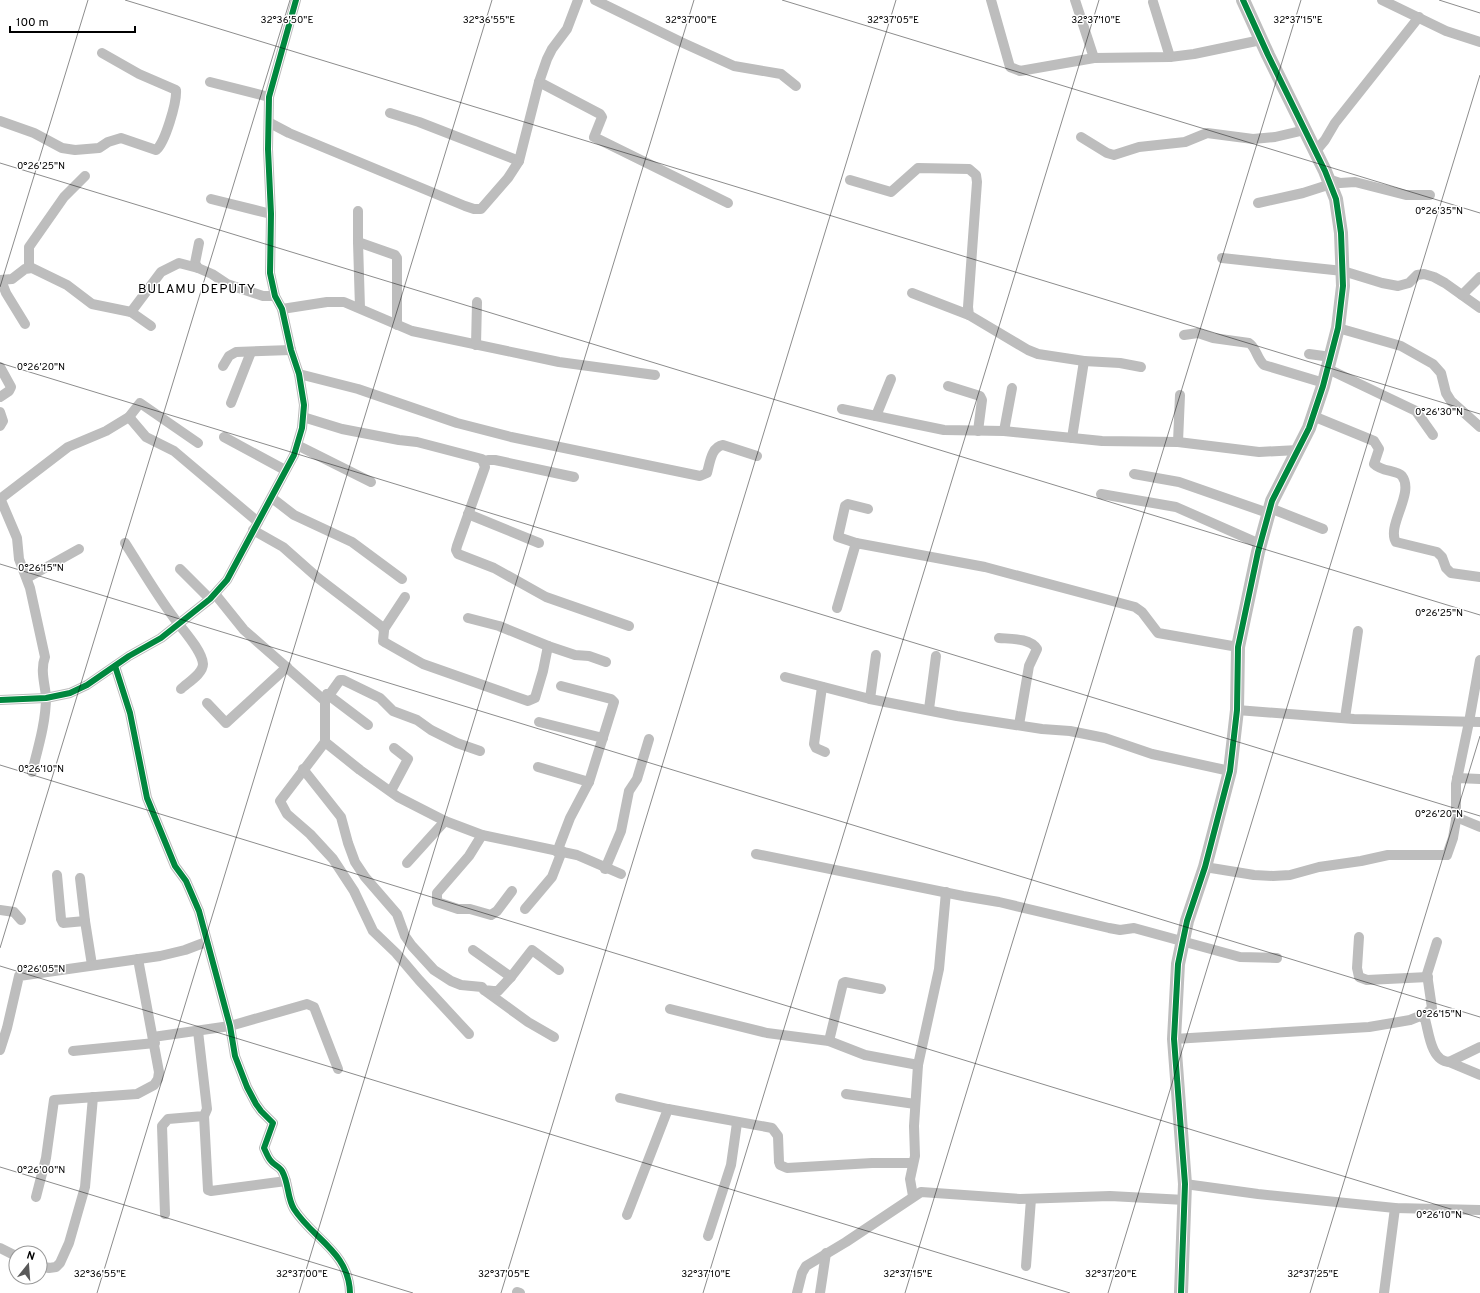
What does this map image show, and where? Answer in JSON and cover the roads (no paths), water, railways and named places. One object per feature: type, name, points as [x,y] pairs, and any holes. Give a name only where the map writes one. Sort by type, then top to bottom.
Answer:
[{"type":"street","points":[[0,700],[46,698],[70,693],[87,685],[161,638],[212,597],[227,580],[294,455],[302,428],[304,405],[299,374],[291,350],[282,310],[275,296],[270,272],[271,214],[268,149],[270,123],[269,97],[296,0]]},
{"type":"street","points":[[270,123],[289,133],[474,209],[481,209],[504,183],[519,161],[539,82],[552,49],[567,29],[578,0]]},
{"type":"street","points":[[595,0],[734,66],[781,74],[796,86]]},
{"type":"street","points":[[991,0],[1010,67],[1014,70],[1020,71],[1094,58],[1170,57],[1194,54],[1261,40]]},
{"type":"street","points":[[1076,0],[1094,58]]},
{"type":"street","points":[[1181,1293],[1185,1184],[1174,1039],[1178,964],[1187,921],[1205,867],[1230,771],[1237,710],[1238,647],[1242,620],[1260,544],[1269,511],[1313,416],[1324,383],[1338,328],[1343,271],[1339,217],[1329,182],[1243,0]]},
{"type":"street","points":[[1382,0],[1446,31],[1480,42]]},
{"type":"street","points":[[1153,2],[1170,57]]},
{"type":"street","points":[[1315,152],[1325,140],[1335,122],[1419,17]]},
{"type":"street","points":[[0,121],[34,133],[62,148],[75,150],[99,148],[108,142],[121,138],[156,150],[160,147],[170,121],[176,90],[139,74],[102,53]]},
{"type":"street","points":[[210,82],[269,97]]},
{"type":"street","points":[[539,82],[600,114],[602,117],[594,137],[728,203]]},
{"type":"street","points":[[390,113],[419,122],[519,161]]},
{"type":"street","points":[[1081,137],[1107,153],[1114,155],[1139,147],[1185,142],[1206,133],[1253,139],[1286,135],[1305,130]]},
{"type":"street","points":[[850,180],[891,192],[918,168],[969,169],[976,175],[977,182],[968,308],[969,315]]},
{"type":"street","points":[[29,267],[29,247],[64,197],[86,176]]},
{"type":"street","points":[[1258,203],[1303,193],[1329,182],[1354,182],[1406,195],[1430,195]]},
{"type":"street","points":[[211,199],[271,214]]},
{"type":"street","points":[[358,211],[360,308]]},
{"type":"street","points":[[358,242],[395,255],[398,258],[397,325]]},
{"type":"street","points":[[198,268],[195,264],[199,243]]},
{"type":"street","points":[[1222,258],[1343,271],[1382,283],[1398,286],[1409,283],[1417,275],[1424,274],[1434,277],[1480,308]]},
{"type":"street","points":[[131,312],[161,272],[179,263],[198,268],[212,274],[227,284],[264,296],[275,296]]},
{"type":"street","points":[[25,324],[6,293],[0,280],[12,279],[29,267],[37,269],[67,285],[92,304],[131,312],[151,326]]},
{"type":"street","points":[[1462,295],[1480,277]]},
{"type":"street","points":[[912,293],[969,315],[1028,350],[1038,354],[1084,361],[1120,363],[1141,367]]},
{"type":"street","points":[[282,310],[335,302],[351,304],[412,331],[559,362],[655,375]]},
{"type":"street","points":[[476,345],[477,302]]},
{"type":"street","points":[[1338,328],[1400,346],[1432,364],[1441,373],[1446,393],[1451,401],[1480,427]]},
{"type":"street","points":[[1184,335],[1198,332],[1214,338],[1249,343],[1253,347],[1257,358],[1264,365],[1324,383]]},
{"type":"street","points":[[223,366],[232,353],[291,350]]},
{"type":"street","points":[[231,403],[251,352]]},
{"type":"street","points":[[1309,354],[1329,363],[1416,411],[1433,435]]},
{"type":"street","points":[[1072,438],[1084,361]]},
{"type":"street","points":[[0,366],[11,387],[9,391],[0,397]]},
{"type":"street","points":[[299,374],[358,389],[457,423],[511,437],[700,476],[707,473],[714,449],[719,446],[723,445],[757,456]]},
{"type":"street","points":[[876,416],[892,379]]},
{"type":"street","points":[[948,386],[980,396],[982,400],[978,431]]},
{"type":"street","points":[[1004,431],[1012,388]]},
{"type":"street","points":[[1178,442],[1180,395]]},
{"type":"street","points":[[32,772],[40,741],[46,698],[42,664],[45,657],[27,578],[20,559],[17,538],[0,498],[68,447],[106,431],[129,417],[140,403],[198,443]]},
{"type":"street","points":[[842,409],[944,430],[1004,431],[1102,441],[1178,442],[1253,452],[1298,450]]},
{"type":"street","points":[[0,412],[3,417],[0,426]]},
{"type":"street","points":[[1313,416],[1374,442],[1379,449],[1374,464],[1382,470],[1402,476],[1405,487],[1394,534],[1396,542],[1437,552],[1442,557],[1446,568],[1451,573],[1480,577]]},
{"type":"street","points":[[129,417],[146,437],[174,451],[255,526],[289,551],[318,578],[384,629]]},
{"type":"street","points":[[303,417],[356,432],[417,442],[479,458],[484,462],[485,467],[456,550],[458,554],[494,568],[546,596],[629,626]]},
{"type":"street","points":[[224,438],[285,470]]},
{"type":"street","points":[[297,445],[371,482]]},
{"type":"street","points":[[484,462],[488,460],[495,460],[574,477]]},
{"type":"street","points":[[1134,474],[1179,482],[1323,529]]},
{"type":"street","points":[[1101,494],[1176,507],[1260,544]]},
{"type":"street","points":[[272,498],[294,514],[352,542],[402,579]]},
{"type":"street","points":[[868,509],[848,504],[845,506],[838,537],[856,543],[985,567],[1135,607],[1142,612],[1158,633],[1238,647]]},
{"type":"street","points":[[468,514],[539,543]]},
{"type":"street","points":[[837,608],[856,543]]},
{"type":"street","points":[[125,544],[197,650],[203,664],[201,670],[181,689]]},
{"type":"street","points":[[27,578],[79,549]]},
{"type":"street","points":[[180,569],[212,597],[244,630],[287,667],[326,698],[368,725]]},
{"type":"street","points":[[405,596],[384,629],[383,641],[416,661],[528,701],[535,698],[543,671],[548,646]]},
{"type":"street","points":[[468,618],[499,626],[548,646],[575,655],[589,656],[606,662]]},
{"type":"street","points":[[1345,718],[1358,631]]},
{"type":"street","points":[[999,638],[1029,642],[1034,644],[1037,649],[1029,666],[1019,725]]},
{"type":"street","points":[[870,699],[876,655]]},
{"type":"street","points":[[929,709],[936,656]]},
{"type":"street","points":[[1205,867],[1254,876],[1273,876],[1290,875],[1319,867],[1361,861],[1388,855],[1443,856],[1449,853],[1456,817],[1457,778],[1480,660]]},
{"type":"street","points":[[115,666],[130,713],[147,798],[175,866],[186,881],[199,911],[206,942],[230,1026],[236,1056],[247,1087],[261,1111],[273,1123],[264,1148],[271,1162],[282,1170],[286,1181],[289,1198],[295,1211],[328,1246],[348,1274],[350,1293]]},
{"type":"street","points":[[206,703],[226,723],[287,667]]},
{"type":"street","points":[[786,677],[870,699],[929,709],[957,716],[1070,731],[1105,738],[1152,754],[1230,771]]},
{"type":"street","points":[[470,1034],[396,953],[373,931],[354,891],[333,859],[310,834],[283,809],[280,801],[325,742],[326,698],[340,680],[346,681],[380,698],[393,711],[418,720],[430,730],[457,743],[480,751]]},
{"type":"street","points":[[525,909],[552,877],[570,818],[590,782],[614,702],[612,699],[561,686]]},
{"type":"street","points":[[822,686],[814,744],[816,748],[825,752]]},
{"type":"street","points":[[1237,710],[1345,718],[1480,722]]},
{"type":"street","points":[[539,722],[603,738]]},
{"type":"street","points":[[605,868],[621,831],[629,791],[632,784],[637,779],[649,739]]},
{"type":"street","points":[[325,742],[360,770],[398,797],[445,821],[482,835],[577,855],[621,874]]},
{"type":"street","points":[[391,791],[408,759],[394,748]]},
{"type":"street","points":[[538,767],[590,782]]},
{"type":"street","points":[[303,769],[341,817],[355,862],[365,877],[397,914],[405,936],[412,946],[434,970],[451,981],[461,985],[482,987],[528,1022],[554,1036]]},
{"type":"street","points":[[1457,778],[1480,779]]},
{"type":"street","points":[[1456,817],[1480,827]]},
{"type":"street","points":[[407,863],[445,821]]},
{"type":"street","points":[[482,835],[469,856],[437,893],[437,902],[458,909],[470,909],[491,915],[497,911],[512,891]]},
{"type":"street","points":[[756,854],[999,902],[1109,928],[1120,930],[1134,928],[1240,957],[1277,958]]},
{"type":"street","points":[[57,876],[61,919],[63,923],[85,921]]},
{"type":"street","points":[[80,878],[92,965]]},
{"type":"street","points":[[913,1196],[910,1179],[915,1156],[915,1104],[918,1064],[939,969],[946,892]]},
{"type":"street","points":[[0,910],[14,912],[21,920]]},
{"type":"street","points":[[1359,937],[1359,977],[1366,980],[1428,977]]},
{"type":"street","points":[[0,1050],[16,994],[18,977],[138,959],[186,950],[206,942]]},
{"type":"street","points":[[1174,1039],[1369,1027],[1423,1017],[1432,1008],[1428,977],[1429,966],[1437,942]]},
{"type":"street","points":[[473,950],[512,977]]},
{"type":"street","points":[[484,990],[498,991],[512,977],[532,950],[559,970]]},
{"type":"street","points":[[36,1197],[46,1158],[54,1100],[137,1094],[154,1085],[158,1079],[159,1072],[154,1040],[138,959]]},
{"type":"street","points":[[829,1041],[843,983],[845,982],[881,989]]},
{"type":"street","points":[[73,1052],[154,1040],[230,1026],[310,1004],[314,1007],[338,1069]]},
{"type":"street","points":[[670,1009],[767,1033],[829,1041],[865,1055],[918,1064]]},
{"type":"street","points":[[1423,1017],[1435,1052],[1439,1058],[1480,1075]]},
{"type":"street","points":[[198,1031],[207,1109],[204,1116],[208,1190],[211,1191],[286,1181]]},
{"type":"street","points":[[1449,1062],[1480,1047]]},
{"type":"street","points":[[846,1094],[915,1104]]},
{"type":"street","points":[[48,1268],[56,1267],[60,1263],[69,1243],[85,1187],[93,1097]]},
{"type":"street","points":[[620,1098],[737,1123],[768,1127],[774,1130],[778,1136],[779,1162],[780,1165],[787,1168],[872,1163],[913,1163]]},
{"type":"street","points":[[627,1215],[668,1109]]},
{"type":"street","points":[[166,1214],[162,1126],[168,1119],[204,1116]]},
{"type":"street","points":[[708,1236],[731,1165],[737,1123]]},
{"type":"street","points":[[1185,1184],[1258,1194],[1395,1208],[1480,1210]]},
{"type":"street","points":[[797,1293],[802,1272],[806,1266],[846,1242],[921,1192],[929,1191],[1031,1199],[1110,1196],[1184,1200]]},
{"type":"street","points":[[1026,1266],[1031,1199]]},
{"type":"street","points":[[1384,1293],[1395,1208]]},
{"type":"street","points":[[820,1293],[826,1253]]},
{"type":"district","name":"BULAMU DEPUTY","points":[[197,290]]}]
